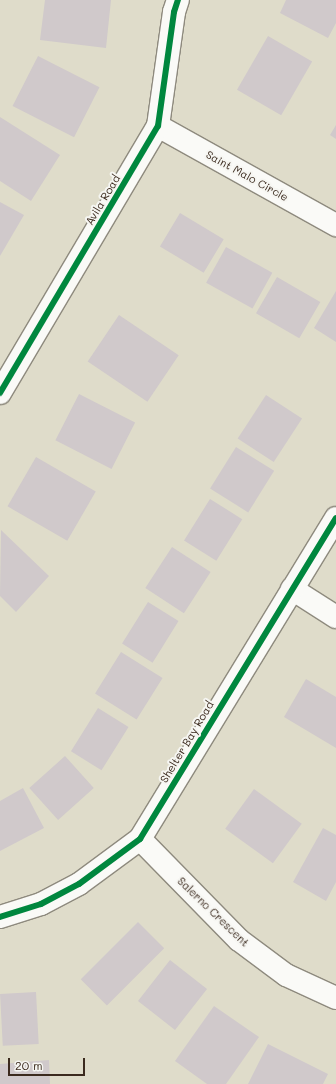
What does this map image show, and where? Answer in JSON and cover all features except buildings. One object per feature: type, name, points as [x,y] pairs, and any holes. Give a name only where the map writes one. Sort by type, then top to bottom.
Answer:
[{"type":"street","name":"Avila Road","points":[[0,394],[158,126],[174,12],[178,0]]},
{"type":"street","name":"Saint Malo Circle","points":[[158,126],[336,225]]},
{"type":"street","name":"Shelter Bay Road","points":[[0,917],[41,904],[79,884],[140,839],[336,518]]},
{"type":"street","points":[[292,589],[336,617]]},
{"type":"street","name":"Salerno Crescent","points":[[140,839],[239,940],[286,975],[336,998]]},
{"type":"cycle path","points":[[0,393],[158,126],[174,12],[178,0]]},
{"type":"cycle path","points":[[0,917],[41,904],[79,884],[140,839],[336,518]]}]
